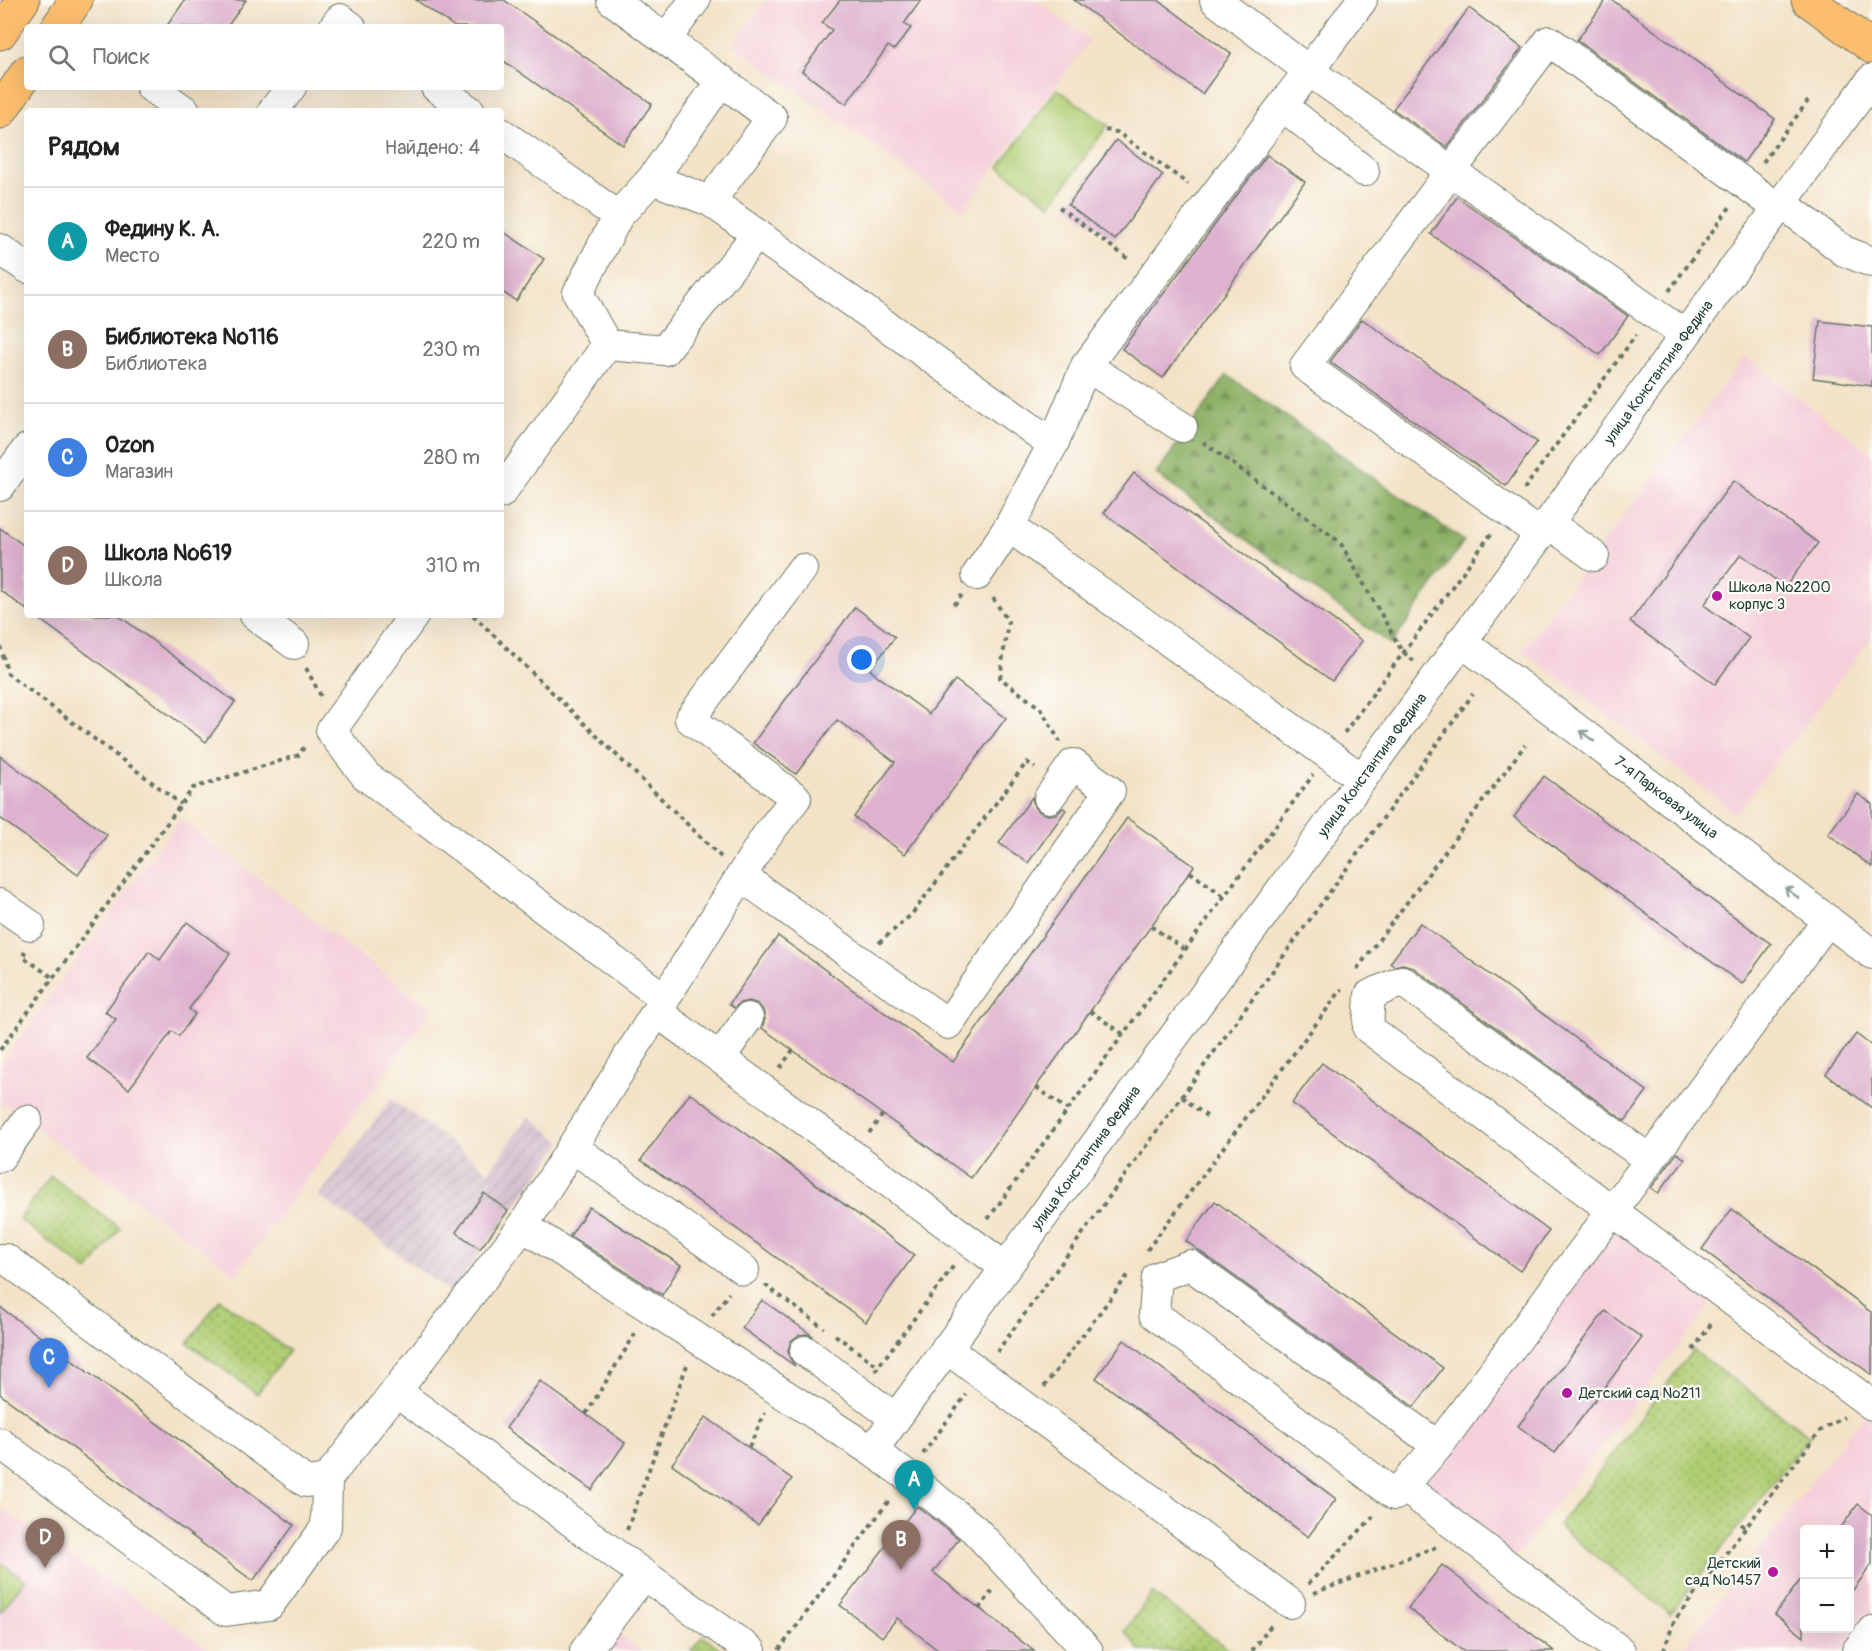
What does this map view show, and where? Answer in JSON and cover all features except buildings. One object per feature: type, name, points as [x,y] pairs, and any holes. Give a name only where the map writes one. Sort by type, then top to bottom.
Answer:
[{"type":"main road","points":[[0,33],[23,0]]},
{"type":"main road","points":[[1808,0],[1872,47]]},
{"type":"main road","points":[[0,112],[24,76]]},
{"type":"street","points":[[612,0],[772,118],[710,201]]},
{"type":"street","points":[[666,39],[695,0]]},
{"type":"street","points":[[1215,0],[1309,71],[1685,335]]},
{"type":"street","points":[[977,575],[1009,526],[1053,444],[1086,366],[1309,71],[1348,5]]},
{"type":"street","points":[[1594,556],[1508,511],[1305,366],[1549,41],[1746,185],[1780,205],[1844,250],[1872,262]]},
{"type":"street","name":"улица Константина Федина","points":[[872,1451],[1872,79]]},
{"type":"street","points":[[607,345],[578,293],[618,216],[652,179],[722,80]]},
{"type":"street","points":[[275,108],[289,90]]},
{"type":"street","points":[[440,90],[466,108]]},
{"type":"street","points":[[1282,106],[1364,171]]},
{"type":"street","points":[[504,135],[618,216]]},
{"type":"street","points":[[652,179],[710,201],[1053,444]]},
{"type":"street","points":[[607,345],[665,350],[757,234]]},
{"type":"street","points":[[0,249],[24,266]]},
{"type":"street","points":[[504,488],[607,345]]},
{"type":"street","points":[[1086,366],[1182,427]]},
{"type":"street","points":[[0,486],[24,453]]},
{"type":"street","points":[[1009,526],[1361,778]]},
{"type":"street","points":[[0,1443],[226,1611],[269,1605],[326,1527],[327,1479],[523,1226],[741,876],[796,798],[690,719],[802,569]]},
{"type":"street","points":[[259,618],[294,644]]},
{"type":"street","points":[[412,618],[331,731],[366,776],[661,1005],[720,1058],[1005,1267]]},
{"type":"street","name":"7-я Парковая улица","points":[[1461,641],[1872,954]]},
{"type":"street","points":[[741,876],[948,1024],[1110,791],[1060,782]]},
{"type":"street","points":[[0,904],[30,925]]},
{"type":"street","points":[[1395,1495],[1438,1446],[1828,920]]},
{"type":"street","points":[[1650,1160],[1402,981],[1370,995],[1368,1028],[1870,1404]]},
{"type":"street","points":[[720,1058],[748,1018]]},
{"type":"street","points":[[0,1158],[27,1120]]},
{"type":"street","points":[[572,1147],[744,1270]]},
{"type":"street","points":[[523,1226],[872,1451],[907,1476],[974,1529],[1088,1651]]},
{"type":"street","points":[[0,1259],[6,1258],[306,1482],[327,1479]]},
{"type":"street","points":[[1395,1495],[1154,1314],[1157,1277],[1190,1265],[1438,1446]]},
{"type":"street","points":[[946,1348],[1289,1603]]},
{"type":"street","points":[[805,1352],[895,1418]]},
{"type":"street","points":[[396,1391],[618,1556],[751,1651]]},
{"type":"street","points":[[1395,1495],[1407,1489],[1620,1651]]},
{"type":"street","points":[[585,1651],[644,1575]]},
{"type":"street","points":[[1857,1651],[1872,1631]]},
{"type":"path","points":[[860,1392],[1808,101]]},
{"type":"path","points":[[1105,130],[1117,132],[1211,201]]},
{"type":"path","points":[[1059,207],[1153,278]]},
{"type":"path","points":[[1182,427],[1340,542],[1402,651]]},
{"type":"path","points":[[977,575],[1008,621],[1000,678],[1041,709],[1060,782]]},
{"type":"path","points":[[476,618],[741,876]]},
{"type":"path","points":[[294,644],[329,712],[339,720]]},
{"type":"path","points":[[0,646],[8,674],[181,804]]},
{"type":"path","points":[[778,1651],[1473,694]]},
{"type":"path","points":[[0,1050],[193,788],[299,755],[311,738]]},
{"type":"path","points":[[1354,972],[1525,745]]},
{"type":"path","points":[[859,960],[912,915],[1027,762],[1060,782]]},
{"type":"path","points":[[1190,872],[1224,896]]},
{"type":"path","points":[[1151,926],[1185,950]]},
{"type":"path","points":[[23,957],[52,977]]},
{"type":"path","points":[[1141,1257],[1347,982]]},
{"type":"path","points":[[1090,1011],[1123,1034]]},
{"type":"path","points":[[1036,1087],[1068,1110]]},
{"type":"path","points":[[1182,1097],[1209,1118]]},
{"type":"path","points":[[1027,1409],[1134,1266]]},
{"type":"path","points":[[618,1556],[696,1339],[744,1270],[879,1366]]},
{"type":"path","points":[[1694,1350],[1729,1298]]},
{"type":"path","points":[[586,1414],[651,1309]]},
{"type":"path","points":[[748,1447],[776,1390]]},
{"type":"path","points":[[1664,1651],[1674,1621],[1820,1431],[1870,1404]]},
{"type":"path","points":[[1252,1651],[1289,1603],[1395,1495]]},
{"type":"path","points":[[1741,1524],[1746,1528]]},
{"type":"path","points":[[1289,1603],[1448,1542],[1459,1528]]},
{"type":"shaded area","points":[[766,0],[1036,0],[1090,40],[963,210],[733,45]]},
{"type":"shaded area","name":"Школа №2200 корпус 3","points":[[1745,357],[1872,454],[1872,637],[1736,814],[1522,650]]},
{"type":"shaded area","points":[[180,819],[432,1010],[236,1274],[0,1101],[0,1065]]},
{"type":"shaded area","points":[[391,1099],[489,1171],[529,1116],[562,1142],[451,1293],[319,1196]]},
{"type":"shaded area","name":"Детский сад №211","points":[[1615,1226],[1715,1299],[1514,1559],[1421,1487]]},
{"type":"shaded area","name":"Детский сад №1457","points":[[1866,1412],[1872,1416],[1872,1615],[1845,1651],[1681,1651]]},
{"type":"shaded area","points":[[0,1508],[179,1628],[211,1651],[0,1651]]},
{"type":"shaded area","points":[[616,1632],[641,1651],[602,1651]]},
{"type":"green space","points":[[1057,89],[1108,125],[1051,205],[999,167]]},
{"type":"green space","points":[[1227,375],[1464,541],[1391,645],[1156,474]]},
{"type":"green space","points":[[51,1176],[120,1228],[88,1271],[19,1219]]},
{"type":"green space","points":[[220,1299],[289,1351],[257,1394],[188,1343]]},
{"type":"green space","points":[[1693,1350],[1810,1436],[1670,1614],[1558,1526]]},
{"type":"green space","points":[[0,1562],[25,1580],[0,1613]]},
{"type":"green space","points":[[1152,1593],[1231,1651],[1140,1651],[1125,1631]]},
{"type":"green space","points":[[703,1636],[723,1651],[691,1651]]},
{"type":"place","name":"Школа №2200 корпус 3","points":[[1717,596]]},
{"type":"place","name":"Ozon","points":[[49,1388]]},
{"type":"place","name":"Детский сад №211","points":[[1567,1393]]},
{"type":"place","name":"Федину К. А.","points":[[914,1510]]},
{"type":"place","name":"Школа №619","points":[[45,1568]]},
{"type":"place","name":"Библиотека №116","points":[[901,1570]]},
{"type":"place","name":"Детский сад №1457","points":[[1773,1572]]}]
